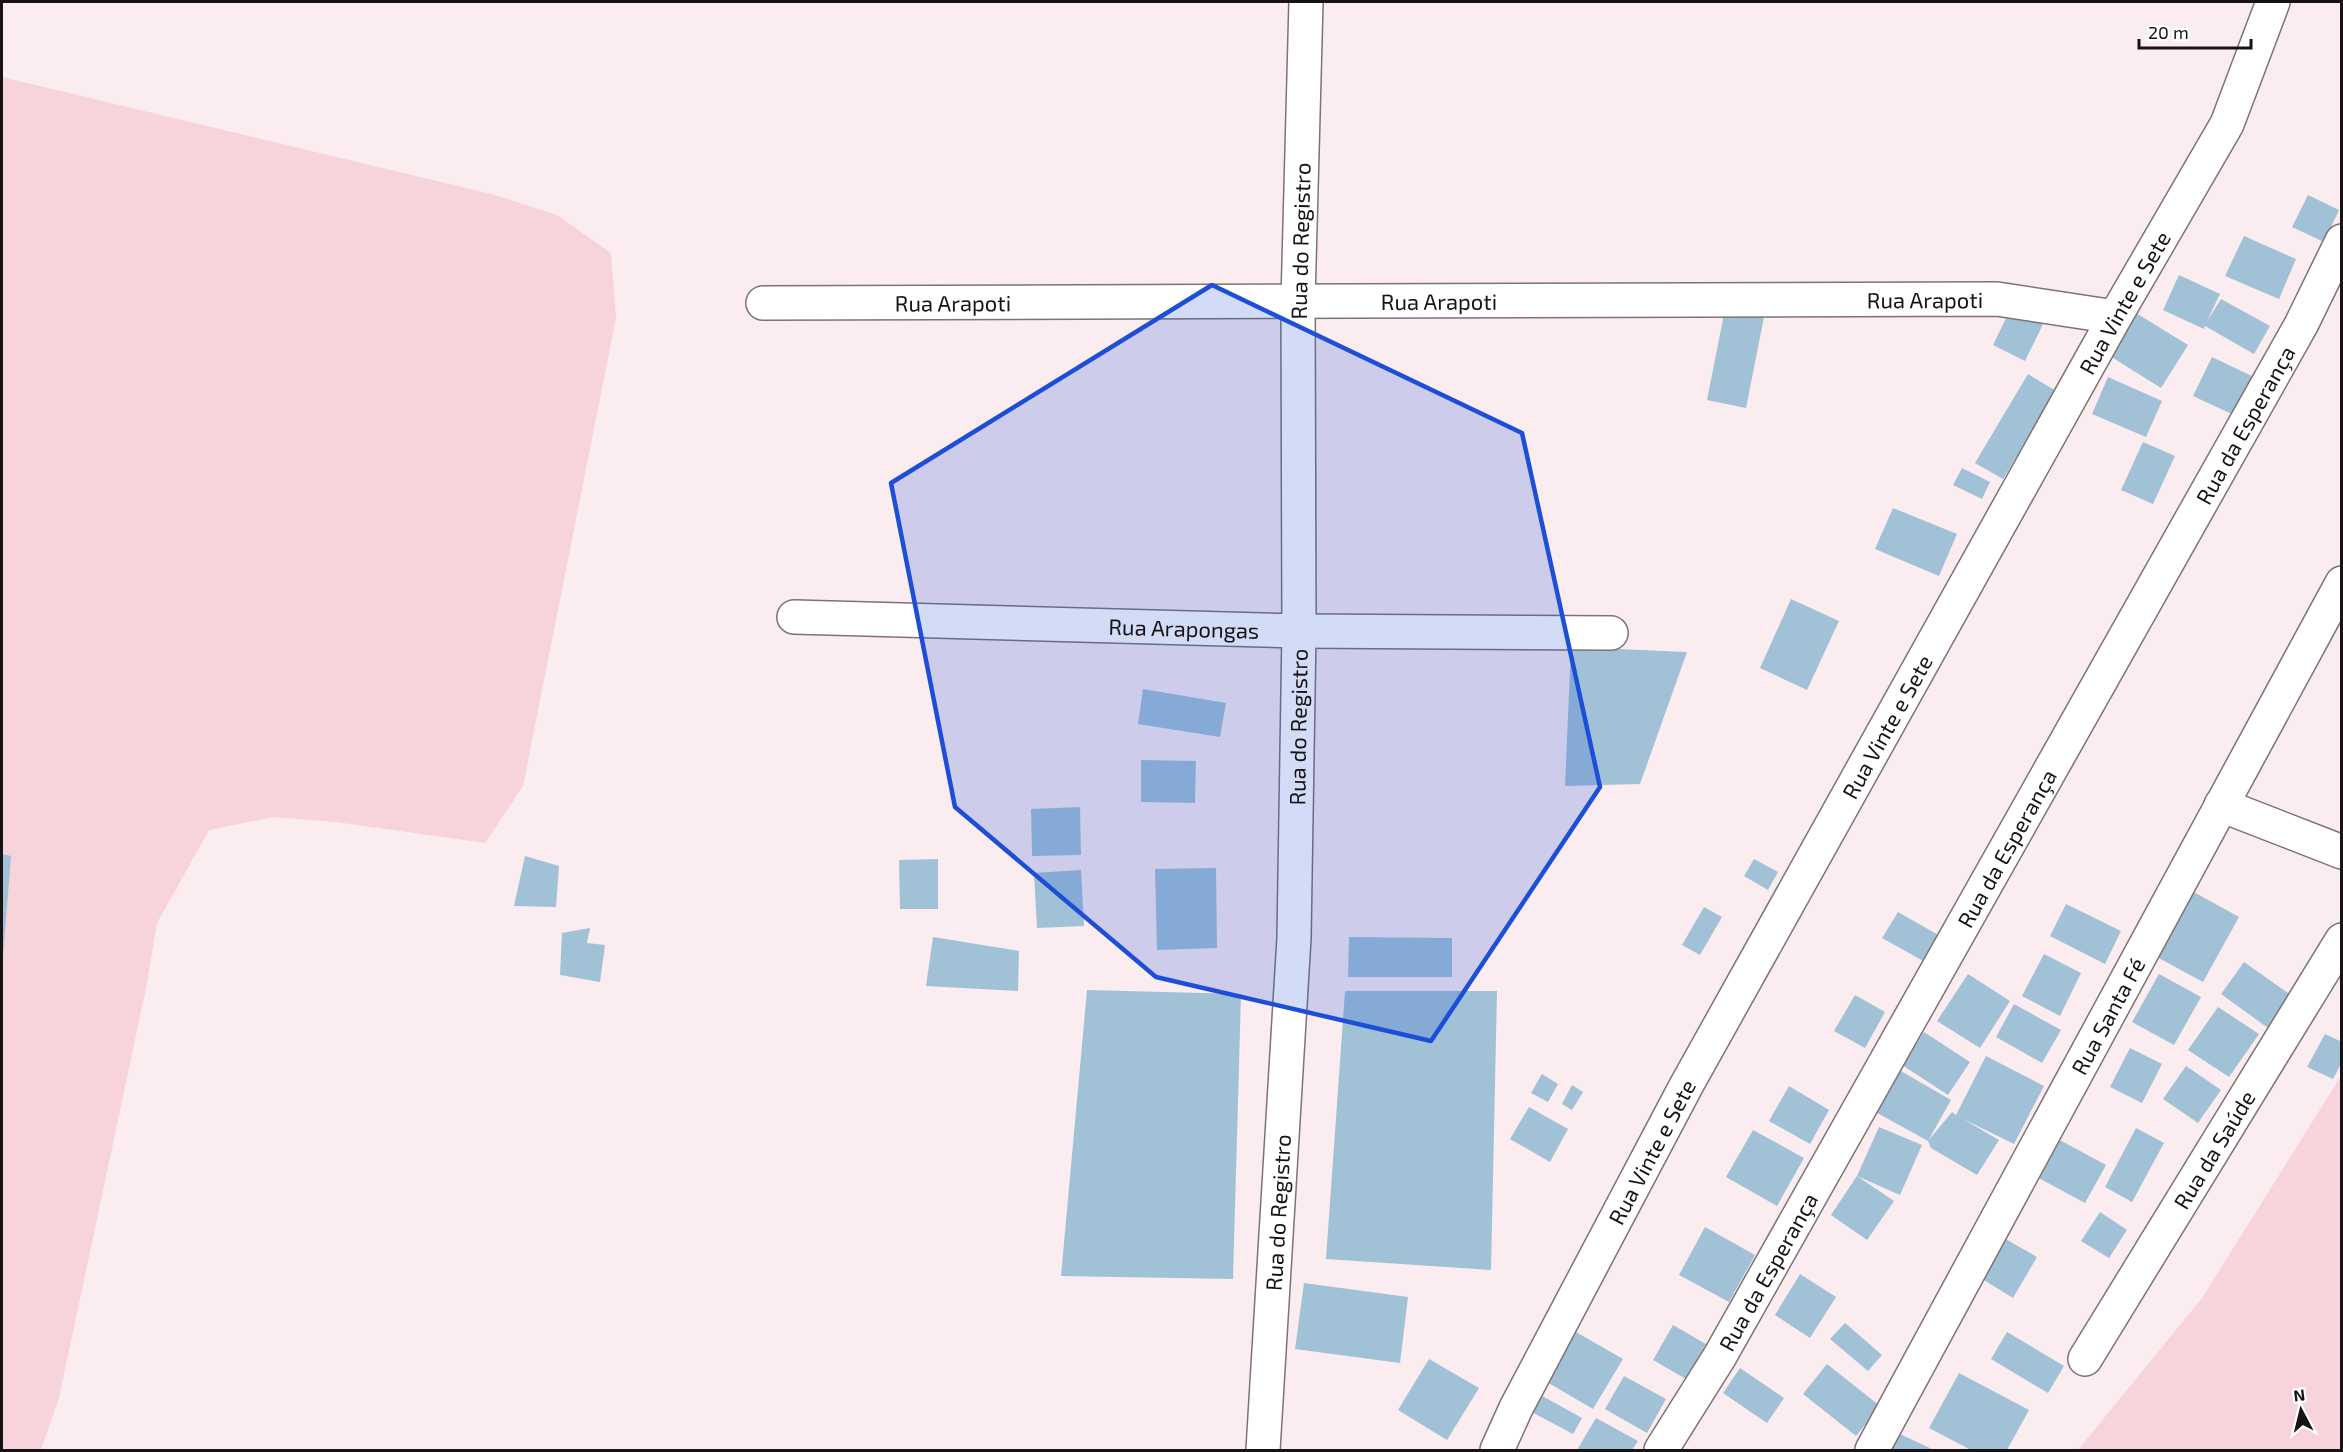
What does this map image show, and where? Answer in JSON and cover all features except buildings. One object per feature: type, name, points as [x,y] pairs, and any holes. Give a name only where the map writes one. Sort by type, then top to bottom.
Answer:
[{"type":"street","name":"Rua do Registro","points":[[1263,1450],[1294,938],[1299,631],[1298,301],[1306,2]]},
{"type":"street","name":"Rua Vinte e Sete","points":[[1497,1450],[1516,1408],[1686,1086],[2115,317],[2227,124],[2273,2]]},
{"type":"street","name":"Rua da Esperança","points":[[1661,1450],[1720,1356],[2278,367],[2342,241]]},
{"type":"street","name":"Rua Arapoti","points":[[763,303],[1997,299],[2115,317]]},
{"type":"street","name":"Rua Santa Fé","points":[[1872,1450],[2342,583]]},
{"type":"street","name":"Rua Arapongas","points":[[794,618],[1299,631],[1611,633]]},
{"type":"street","points":[[2221,805],[2342,852]]},
{"type":"street","name":"Rua da Saúde","points":[[2085,1359],[2342,940]]},
{"type":"highlighted area","points":[[1212,285],[1522,433],[1600,787],[1431,1041],[1156,977],[955,807],[891,483]]},
{"type":"shaded area","points":[[2,77],[495,195],[557,215],[611,253],[616,318],[523,786],[485,843],[336,822],[274,817],[209,830],[157,923],[146,988],[59,1398],[41,1450],[2,1450]]},
{"type":"shaded area","points":[[2341,1076],[2341,1450],[2078,1450],[2202,1298]]}]
